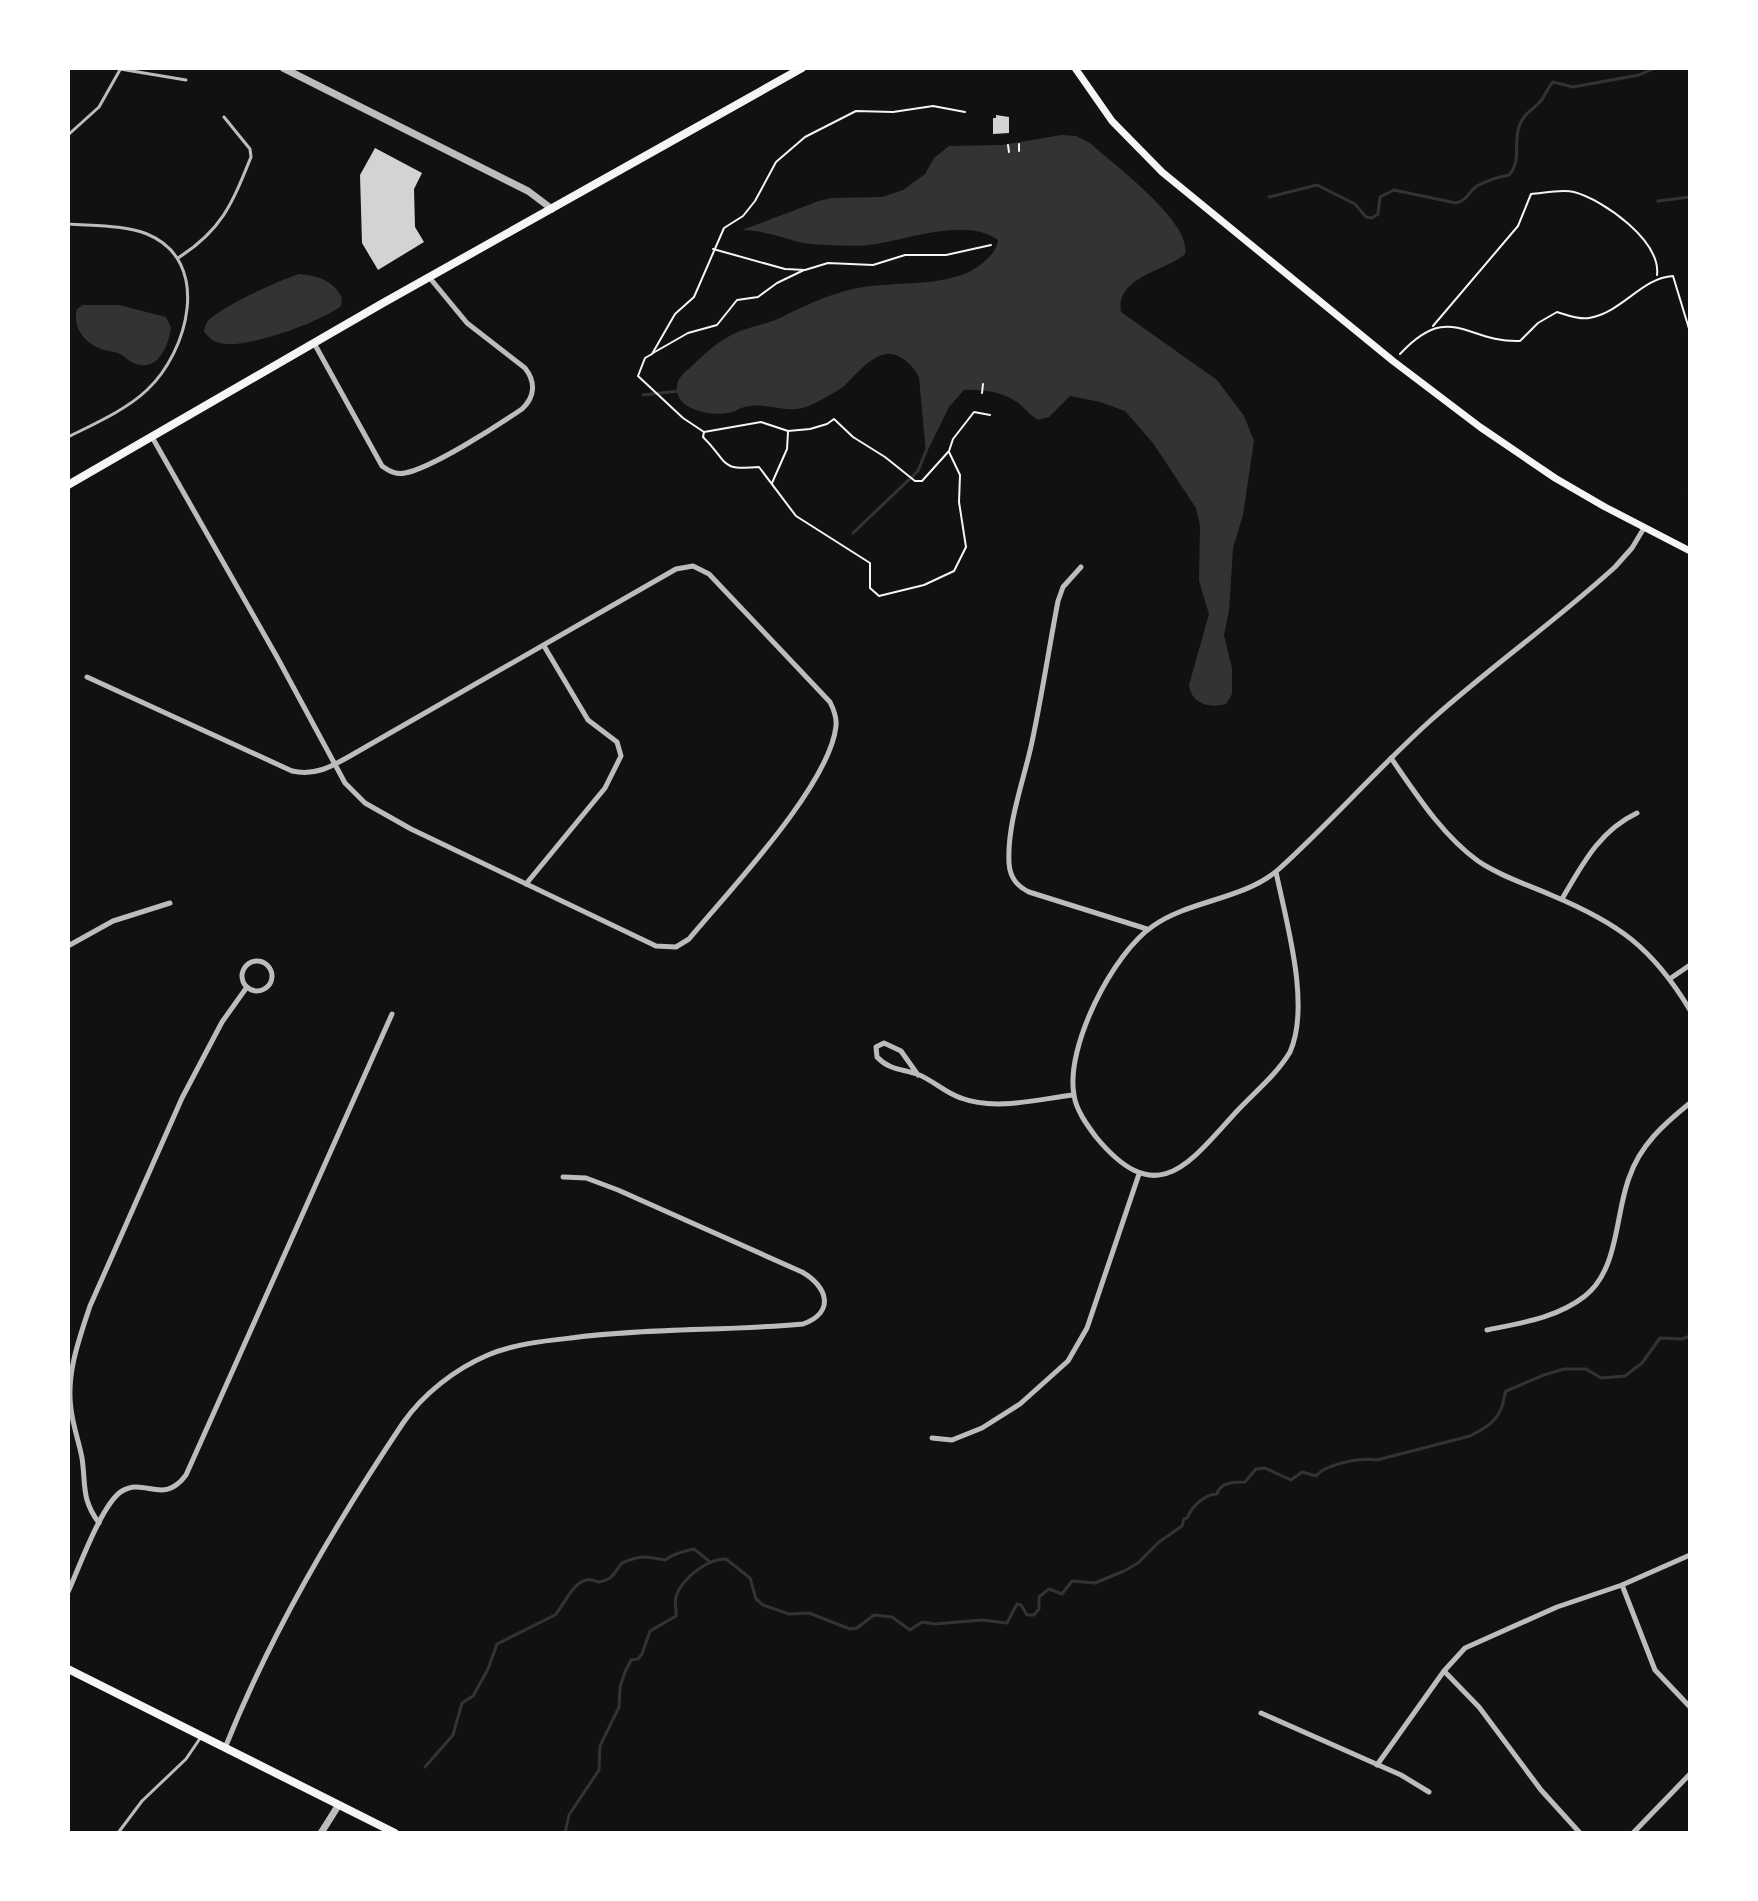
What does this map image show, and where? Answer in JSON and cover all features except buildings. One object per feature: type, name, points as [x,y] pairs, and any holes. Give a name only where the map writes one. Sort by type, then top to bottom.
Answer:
[{"type":"main road","points":[[68,485],[429,277],[802,68]]},
{"type":"main road","points":[[1075,68],[1112,121],[1162,172],[1393,361],[1505,446],[1566,484],[1690,551]]},
{"type":"main road","points":[[68,1669],[395,1833]]},
{"type":"street","points":[[283,68],[528,191],[552,209]]},
{"type":"street","points":[[314,343],[382,466],[390,471],[403,473],[438,458],[522,409],[531,398],[531,376],[467,323],[429,277]]},
{"type":"street","points":[[87,677],[292,771],[307,774],[336,764],[676,569],[689,566],[698,567],[709,574],[825,696],[833,709],[836,727],[823,762],[785,823],[681,945],[671,948],[656,946],[370,807],[349,788],[336,764],[152,437]]},
{"type":"street","points":[[1276,872],[1298,1000],[1296,1030],[1290,1052],[1191,1161],[1167,1174],[1139,1174],[1123,1164],[1097,1138],[1085,1122],[1073,1095],[1076,1059],[1095,1000],[1119,962],[1148,929],[1173,916],[1238,892],[1276,872],[1391,758],[1528,638],[1597,583],[1630,551],[1644,528]]},
{"type":"street","points":[[1081,567],[1063,587],[1058,601],[1014,821],[1011,873],[1016,883],[1029,892],[1148,929]]},
{"type":"street","points":[[526,884],[605,788],[621,756],[617,742],[588,720],[544,646]]},
{"type":"street","points":[[1391,758],[1441,825],[1470,855],[1505,876],[1595,916],[1634,940],[1671,978],[1690,1010]]},
{"type":"street","points":[[1562,899],[1596,844],[1637,813]]},
{"type":"street","points":[[68,946],[113,921],[170,903]]},
{"type":"street","points":[[259,961],[269,967],[272,976],[268,987],[257,991],[247,987],[242,977],[248,964],[259,961]]},
{"type":"street","points":[[1671,978],[1690,965]]},
{"type":"street","points":[[99,1523],[85,1498],[82,1455],[70,1401],[71,1376],[79,1341],[96,1291],[182,1098],[222,1022],[247,987]]},
{"type":"street","points":[[68,1592],[109,1503],[121,1491],[133,1488],[165,1491],[176,1486],[186,1475],[392,1014]]},
{"type":"street","points":[[918,1075],[897,1048],[884,1043],[876,1047],[877,1057],[887,1066],[918,1075],[951,1094],[979,1102],[1014,1102],[1073,1095]]},
{"type":"street","points":[[1487,1330],[1552,1314],[1579,1300],[1594,1287],[1611,1251],[1626,1186],[1637,1158],[1655,1133],[1690,1103]]},
{"type":"street","points":[[932,1438],[952,1440],[982,1428],[1020,1404],[1068,1361],[1087,1328],[1139,1174]]},
{"type":"street","points":[[225,1749],[255,1676],[302,1585],[336,1528],[407,1417],[426,1396],[450,1377],[488,1355],[527,1344],[604,1334],[803,1324],[816,1318],[821,1311],[824,1301],[822,1289],[802,1272],[618,1190],[588,1179],[563,1177]]},
{"type":"street","points":[[1377,1765],[1462,1650],[1476,1641],[1557,1607],[1622,1585],[1690,1555]]},
{"type":"street","points":[[1622,1585],[1651,1662],[1665,1683],[1690,1707]]},
{"type":"street","points":[[1444,1671],[1479,1707],[1541,1790],[1580,1833]]},
{"type":"street","points":[[1261,1713],[1406,1778],[1429,1792]]},
{"type":"street","points":[[1633,1833],[1690,1774]]},
{"type":"street","points":[[321,1833],[338,1806]]},
{"type":"lane","points":[[68,135],[99,107],[120,68],[186,80]]},
{"type":"lane","points":[[178,258],[221,222],[251,157],[250,149],[224,117]]},
{"type":"lane","points":[[68,224],[141,232],[162,243],[178,258],[185,277],[187,310],[172,361],[143,394],[68,437]]},
{"type":"lane","points":[[118,1833],[142,1801],[186,1759],[201,1737]]},
{"type":"path","points":[[652,354],[675,314],[694,297],[724,228],[743,216],[755,201],[776,162],[805,137],[856,111],[893,112],[933,106],[965,112]]},
{"type":"path","points":[[1019,144],[1019,151]]},
{"type":"path","points":[[1008,145],[1009,152]]},
{"type":"path","points":[[1393,361],[1416,336],[1433,327],[1518,226],[1531,194],[1571,191],[1598,201],[1641,235],[1658,266],[1657,277]]},
{"type":"path","points":[[990,415],[974,412],[953,439],[949,451],[922,481],[915,481],[853,437],[834,419],[810,429],[788,431],[761,422],[704,432],[638,376],[645,358],[688,333],[717,325],[737,300],[758,297],[777,283],[805,270],[828,263],[873,265],[905,255],[946,255],[991,245]]},
{"type":"path","points":[[713,249],[785,269],[805,270]]},
{"type":"path","points":[[1433,327],[1470,329],[1504,342],[1520,341],[1538,323],[1557,312],[1586,319],[1619,307],[1657,277],[1673,276],[1690,332]]},
{"type":"path","points":[[982,393],[983,384]]},
{"type":"path","points":[[772,484],[787,449],[788,431]]},
{"type":"path","points":[[704,432],[703,437],[725,465],[735,470],[759,467],[796,516],[870,563],[870,588],[879,596],[924,585],[954,571],[966,547],[959,502],[960,475],[949,451]]},
{"type":"shaded area","points":[[1061,135],[1076,136],[1090,143],[1149,195],[1177,227],[1184,241],[1185,254],[1134,283],[1121,300],[1121,312],[1217,380],[1244,416],[1254,441],[1243,515],[1233,548],[1229,611],[1224,635],[1232,668],[1232,694],[1226,704],[1213,706],[1202,703],[1193,696],[1189,685],[1209,614],[1199,581],[1200,525],[1196,508],[1153,443],[1125,411],[1070,396],[1049,417],[1038,420],[1005,396],[964,390],[949,407],[926,454],[919,377],[906,361],[896,355],[886,354],[874,359],[843,387],[802,408],[753,406],[728,413],[713,413],[695,410],[681,401],[678,394],[677,386],[682,375],[714,346],[733,334],[843,291],[935,281],[961,275],[984,262],[994,251],[998,240],[984,233],[952,230],[854,246],[801,242],[742,230],[819,201],[882,197],[903,190],[925,174],[934,158],[949,146],[1002,145]]},
{"type":"shaded area","points":[[300,274],[330,283],[342,298],[341,306],[300,327],[264,339],[231,344],[217,342],[204,332],[214,315],[266,287]]},
{"type":"shaded area","points":[[83,305],[119,305],[166,317],[171,328],[168,342],[156,360],[144,365],[101,349],[85,338],[78,328],[77,309]]},
{"type":"waterway","points":[[1269,197],[1317,185],[1355,204],[1366,217],[1372,218],[1378,214],[1380,197],[1394,190],[1456,203],[1477,186],[1509,175],[1515,164],[1517,133],[1521,123],[1553,82],[1573,87],[1639,75],[1655,68]]},
{"type":"waterway","points":[[1658,201],[1690,197]]},
{"type":"waterway","points":[[643,395],[679,391]]},
{"type":"waterway","points":[[853,533],[918,471],[926,451]]},
{"type":"waterway","points":[[565,1833],[569,1815],[599,1770],[600,1746],[619,1707],[620,1687],[631,1660],[638,1659],[642,1654],[650,1631],[676,1616],[675,1599],[683,1583],[711,1562],[726,1559],[750,1578],[756,1599],[763,1605],[789,1614],[809,1613],[850,1629],[857,1628],[874,1615],[892,1617],[910,1630],[922,1622],[935,1624],[982,1620],[1007,1623],[1017,1604],[1027,1615],[1034,1615],[1039,1609],[1039,1597],[1049,1589],[1062,1594],[1072,1581],[1095,1583],[1138,1563],[1159,1542],[1182,1526],[1184,1519],[1199,1502],[1217,1494],[1225,1485],[1245,1482],[1256,1469],[1265,1468],[1291,1480],[1302,1472],[1316,1476],[1344,1462],[1377,1460],[1470,1436],[1494,1420],[1506,1391],[1564,1369],[1586,1369],[1601,1378],[1625,1376],[1642,1363],[1660,1338],[1682,1339],[1690,1336]]},
{"type":"waterway","points":[[425,1767],[453,1735],[462,1703],[473,1696],[497,1644],[555,1615],[578,1584],[607,1579],[622,1563],[640,1557],[665,1560],[694,1549],[709,1561]]}]
